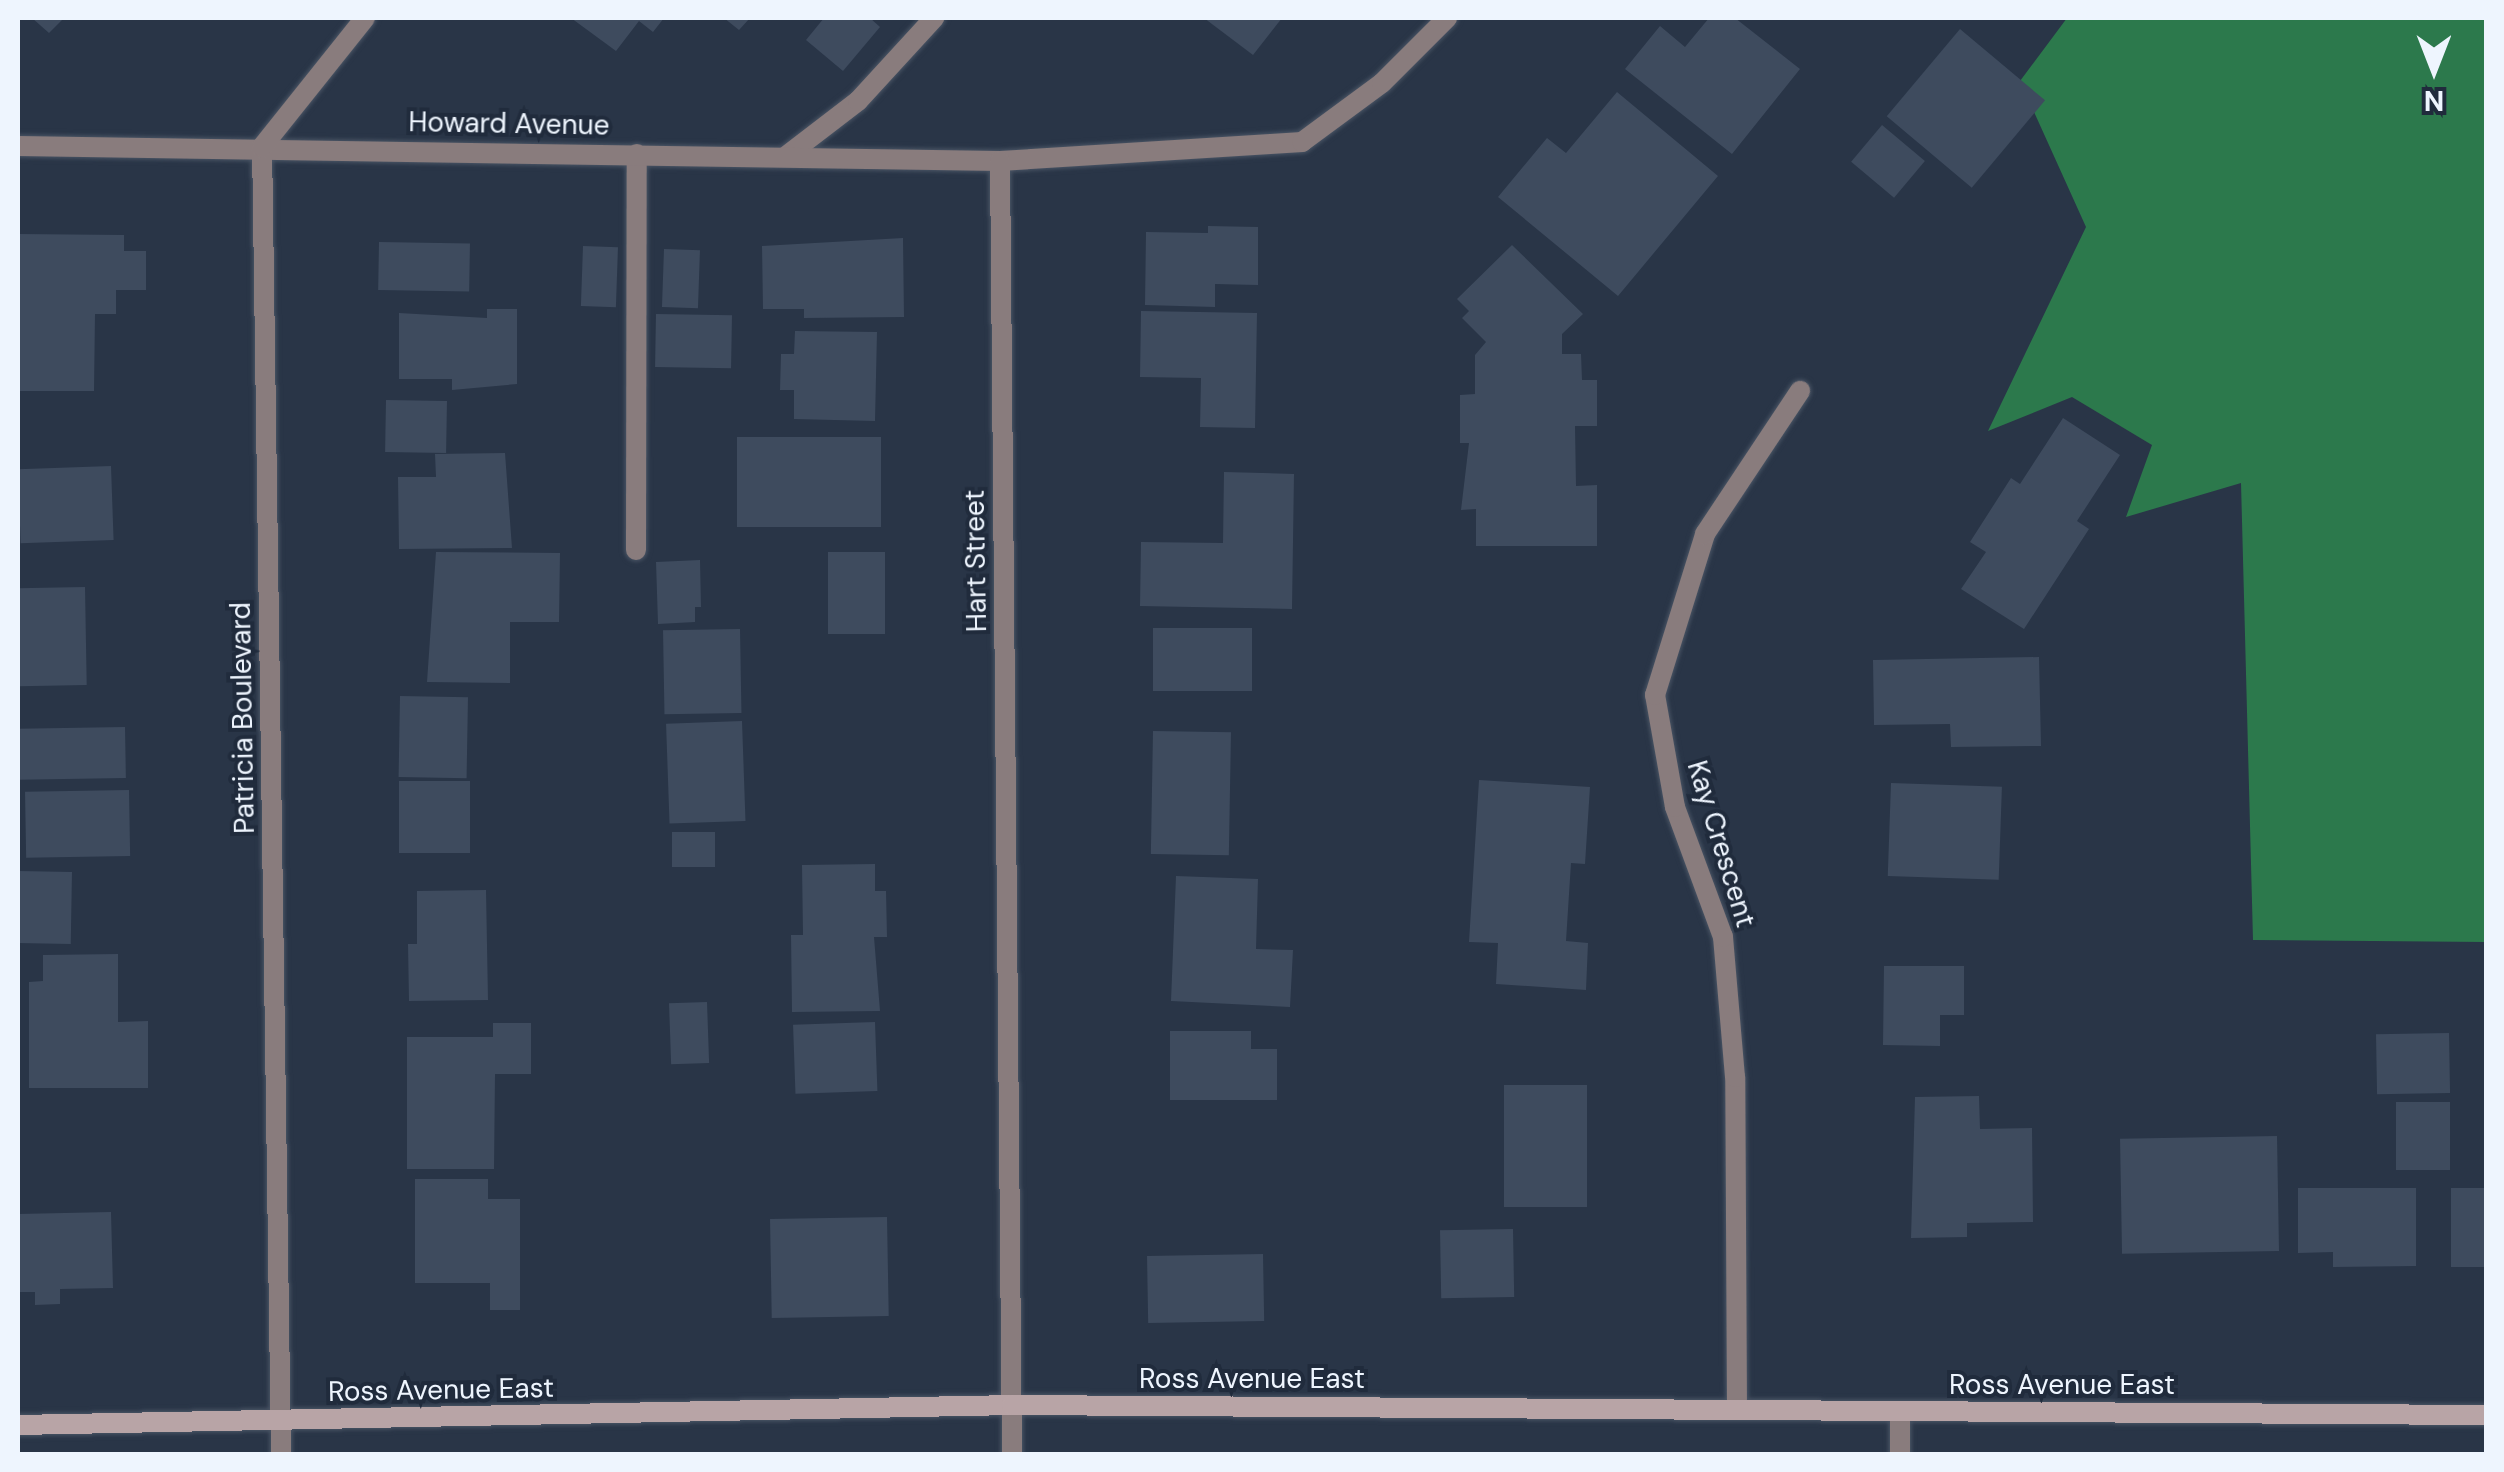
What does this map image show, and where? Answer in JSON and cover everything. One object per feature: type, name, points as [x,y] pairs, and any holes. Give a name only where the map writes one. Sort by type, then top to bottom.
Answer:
[{"type":"main road","name":"Ross Avenue East","points":[[18,1425],[1012,1405],[2486,1415]]},
{"type":"street","points":[[262,147],[365,18]]},
{"type":"street","points":[[785,157],[858,101],[934,18]]},
{"type":"street","points":[[1000,161],[1302,142],[1382,83],[1447,18]]},
{"type":"street","name":"Howard Avenue","points":[[18,146],[1000,161]]},
{"type":"street","name":"Patricia Boulevard","points":[[262,147],[281,1454]]},
{"type":"street","points":[[636,550],[637,154]]},
{"type":"street","name":"Hart Street","points":[[1000,161],[1012,1454]]},
{"type":"street","name":"Kay Crescent","points":[[1737,1410],[1735,1078],[1723,938],[1675,807],[1655,696],[1705,534],[1800,390]]},
{"type":"street","points":[[1900,1411],[1900,1454]]},
{"type":"green space","points":[[2067,18],[2486,18],[2486,942],[2253,940],[2241,483],[2126,517],[2152,445],[2072,397],[1988,431],[2086,227],[2020,81]]},
{"type":"building","points":[[32,18],[64,18],[49,33]]},
{"type":"building","points":[[571,18],[664,18],[653,32],[639,21],[616,51]]},
{"type":"building","points":[[724,18],[750,18],[739,30]]},
{"type":"building","points":[[824,18],[870,18],[880,27],[843,71],[806,40]]},
{"type":"building","points":[[1204,18],[1282,18],[1253,55]]},
{"type":"building","points":[[1709,18],[1735,18],[1800,69],[1732,154],[1625,69],[1660,26],[1685,47]]},
{"type":"building","points":[[1960,29],[2045,100],[1972,188],[1887,116]]},
{"type":"building","points":[[1617,92],[1718,176],[1618,296],[1498,197],[1547,138],[1566,153]]},
{"type":"building","points":[[1882,125],[1925,161],[1894,198],[1851,162]]},
{"type":"building","points":[[1208,226],[1258,227],[1258,285],[1215,284],[1215,307],[1145,305],[1146,232],[1208,233]]},
{"type":"building","points":[[18,234],[124,235],[124,251],[146,251],[146,290],[116,290],[116,314],[95,314],[94,391],[18,391]]},
{"type":"building","points":[[903,238],[904,317],[804,318],[804,309],[763,309],[762,246]]},
{"type":"building","points":[[379,242],[470,244],[469,292],[378,290]]},
{"type":"building","points":[[1512,245],[1583,314],[1562,334],[1562,354],[1581,354],[1582,380],[1597,380],[1597,426],[1575,426],[1576,486],[1597,485],[1597,546],[1476,546],[1476,509],[1461,510],[1469,443],[1460,443],[1460,395],[1475,394],[1475,355],[1486,342],[1462,318],[1469,311],[1457,299]]},
{"type":"building","points":[[583,246],[618,247],[616,307],[581,306]]},
{"type":"building","points":[[664,249],[700,250],[698,308],[662,307]]},
{"type":"building","points":[[487,309],[517,309],[517,384],[452,390],[452,379],[399,379],[399,313],[487,318]]},
{"type":"building","points":[[1141,311],[1257,313],[1255,428],[1200,427],[1201,378],[1140,377]]},
{"type":"building","points":[[656,314],[732,315],[731,368],[655,367]]},
{"type":"building","points":[[795,331],[877,332],[875,421],[794,419],[794,390],[780,390],[781,354],[794,354]]},
{"type":"building","points":[[386,400],[447,401],[446,453],[385,452]]},
{"type":"building","points":[[2063,418],[2120,455],[2077,521],[2089,529],[2024,629],[1961,589],[1986,552],[1970,542],[2011,478],[2020,484]]},
{"type":"building","points":[[737,437],[881,437],[881,527],[737,527]]},
{"type":"building","points":[[505,453],[512,548],[399,549],[398,477],[436,477],[435,454]]},
{"type":"building","points":[[111,466],[114,540],[21,543],[18,469]]},
{"type":"building","points":[[1224,472],[1294,474],[1292,609],[1140,606],[1141,542],[1223,543]]},
{"type":"building","points":[[436,552],[560,553],[559,622],[510,622],[510,683],[427,682]]},
{"type":"building","points":[[828,552],[885,552],[885,634],[828,634]]},
{"type":"building","points":[[700,560],[701,607],[695,607],[695,622],[658,624],[656,562]]},
{"type":"building","points":[[85,587],[87,685],[20,686],[18,588]]},
{"type":"building","points":[[1153,628],[1252,628],[1252,691],[1153,691]]},
{"type":"building","points":[[740,629],[741,713],[664,714],[663,630]]},
{"type":"building","points":[[2039,657],[2041,746],[1951,747],[1950,724],[1874,725],[1873,660]]},
{"type":"building","points":[[400,696],[468,697],[467,778],[399,777]]},
{"type":"building","points":[[742,721],[745,821],[670,824],[666,724]]},
{"type":"building","points":[[125,727],[126,778],[19,780],[18,729]]},
{"type":"building","points":[[1153,731],[1231,732],[1229,855],[1151,854]]},
{"type":"building","points":[[1479,780],[1590,787],[1585,864],[1571,863],[1566,941],[1588,943],[1586,990],[1496,984],[1498,943],[1469,942]]},
{"type":"building","points":[[399,781],[470,781],[470,853],[399,853]]},
{"type":"building","points":[[1891,783],[2002,787],[1999,880],[1888,876]]},
{"type":"building","points":[[129,790],[130,856],[26,858],[25,792]]},
{"type":"building","points":[[672,832],[715,832],[715,867],[672,867]]},
{"type":"building","points":[[875,864],[875,891],[886,891],[887,937],[874,937],[880,1011],[792,1012],[791,935],[803,935],[802,865]]},
{"type":"building","points":[[18,871],[72,872],[71,944],[18,943]]},
{"type":"building","points":[[1176,876],[1258,879],[1256,949],[1293,950],[1290,1007],[1171,1001]]},
{"type":"building","points":[[486,890],[488,1000],[409,1001],[408,944],[417,944],[417,891]]},
{"type":"building","points":[[118,954],[118,1022],[148,1021],[148,1088],[29,1088],[29,982],[43,981],[43,955]]},
{"type":"building","points":[[1884,966],[1964,966],[1964,1015],[1940,1015],[1940,1046],[1883,1045]]},
{"type":"building","points":[[707,1002],[709,1063],[671,1064],[669,1003]]},
{"type":"building","points":[[875,1022],[877,1091],[795,1094],[793,1025]]},
{"type":"building","points":[[493,1023],[531,1023],[531,1074],[495,1074],[494,1169],[407,1169],[407,1037],[493,1037]]},
{"type":"building","points":[[1170,1031],[1251,1031],[1251,1049],[1277,1049],[1277,1100],[1170,1100]]},
{"type":"building","points":[[2449,1033],[2450,1093],[2377,1094],[2376,1034]]},
{"type":"building","points":[[1504,1085],[1587,1085],[1587,1207],[1504,1207]]},
{"type":"building","points":[[1979,1096],[1980,1129],[2032,1128],[2033,1222],[1967,1223],[1967,1237],[1911,1238],[1915,1097]]},
{"type":"building","points":[[2396,1102],[2450,1102],[2450,1170],[2396,1170]]},
{"type":"building","points":[[2277,1136],[2279,1251],[2122,1254],[2120,1139]]},
{"type":"building","points":[[415,1179],[488,1179],[488,1199],[520,1199],[520,1310],[490,1310],[490,1283],[415,1283]]},
{"type":"building","points":[[2298,1188],[2416,1188],[2416,1266],[2333,1267],[2333,1252],[2298,1253]]},
{"type":"building","points":[[2451,1188],[2486,1188],[2486,1267],[2451,1267]]},
{"type":"building","points":[[111,1212],[113,1288],[60,1289],[60,1304],[35,1305],[35,1292],[18,1292],[18,1214]]},
{"type":"building","points":[[887,1217],[889,1316],[772,1318],[770,1219]]},
{"type":"building","points":[[1513,1229],[1514,1297],[1441,1298],[1440,1230]]},
{"type":"building","points":[[1263,1254],[1264,1321],[1148,1323],[1147,1256]]}]
